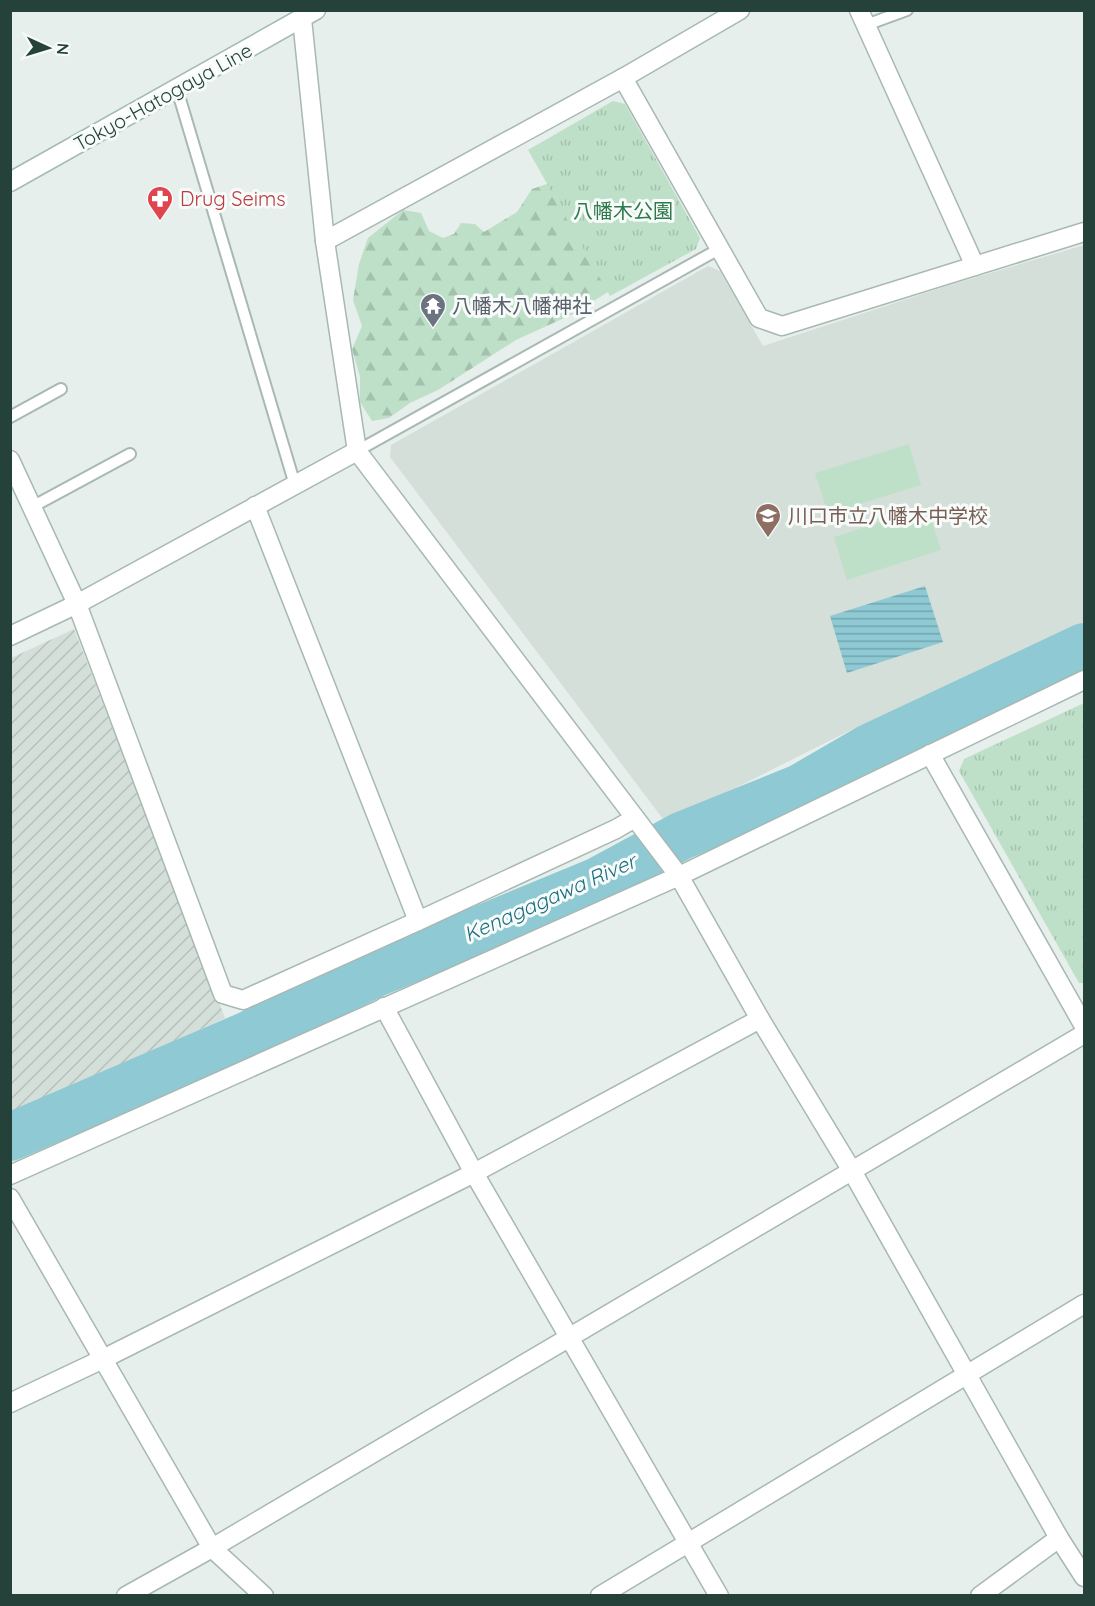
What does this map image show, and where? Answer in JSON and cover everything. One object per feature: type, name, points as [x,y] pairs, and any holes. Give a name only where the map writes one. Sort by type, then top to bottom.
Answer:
[{"type":"street","points":[[325,241],[623,78],[740,10]]},
{"type":"street","points":[[309,15],[325,241],[357,451],[679,876],[760,1019],[852,1171],[1059,1538],[1084,1577]]},
{"type":"street","name":"Tokyo-Hatogaya Line","points":[[10,182],[309,15]]},
{"type":"street","points":[[862,18],[975,266]]},
{"type":"street","points":[[623,78],[759,318],[782,326],[1084,232]]},
{"type":"street","points":[[10,636],[77,604],[357,451]]},
{"type":"street","points":[[10,460],[77,604],[223,994],[243,1000],[418,921],[635,818]]},
{"type":"street","points":[[255,506],[418,921]]},
{"type":"street","points":[[10,1175],[679,876],[1084,680]]},
{"type":"street","points":[[930,754],[1084,1026]]},
{"type":"street","points":[[384,1008],[474,1173],[719,1596]]},
{"type":"street","points":[[10,1403],[105,1358],[474,1173],[760,1019]]},
{"type":"street","points":[[126,1596],[212,1548],[1084,1034]]},
{"type":"street","points":[[10,1198],[105,1358],[212,1548],[264,1596]]},
{"type":"street","points":[[600,1596],[966,1373],[1084,1304]]},
{"type":"street","points":[[980,1596],[1059,1538]]},
{"type":"lane","points":[[862,18],[907,10]]},
{"type":"lane","points":[[177,89],[295,485]]},
{"type":"lane","points":[[357,451],[719,249]]},
{"type":"lane","points":[[10,417],[61,389]]},
{"type":"lane","points":[[32,507],[130,454]]},
{"type":"shaded area","name":"川口市立八幡木中学校","points":[[1084,245],[1084,622],[843,734],[666,823],[390,457],[391,445],[708,266],[720,271],[763,346],[950,285]]},
{"type":"shaded area","points":[[74,629],[225,1018],[11,1115],[11,658]]},
{"type":"green space","name":"八幡木公園","points":[[613,101],[625,104],[700,238],[696,249],[610,296],[528,150]]},
{"type":"green space","points":[[547,184],[567,191],[632,284],[608,292],[573,314],[516,340],[389,418],[372,421],[360,402],[360,377],[352,349],[362,326],[353,300],[359,264],[368,238],[403,210],[421,213],[429,231],[443,238],[454,234],[461,223],[475,224],[484,232],[517,212],[532,189]]},
{"type":"green space","points":[[909,444],[921,485],[828,514],[815,473]]},
{"type":"green space","points":[[927,507],[941,550],[847,580],[834,537]]},
{"type":"green space","points":[[1084,703],[1084,983],[1079,983],[959,771],[964,759]]},
{"type":"water","points":[[925,586],[943,642],[847,673],[830,616]]},
{"type":"waterway","name":"Kenagagawa River","points":[[10,1137],[246,1036],[378,972],[596,882],[681,836],[800,788],[869,748],[1084,647]]},
{"type":"place","name":"Drug Seims","points":[[160,222]]},
{"type":"place","name":"八幡木八幡神社","points":[[433,329]]},
{"type":"place","name":"川口市立八幡木中学校","points":[[768,539]]}]
